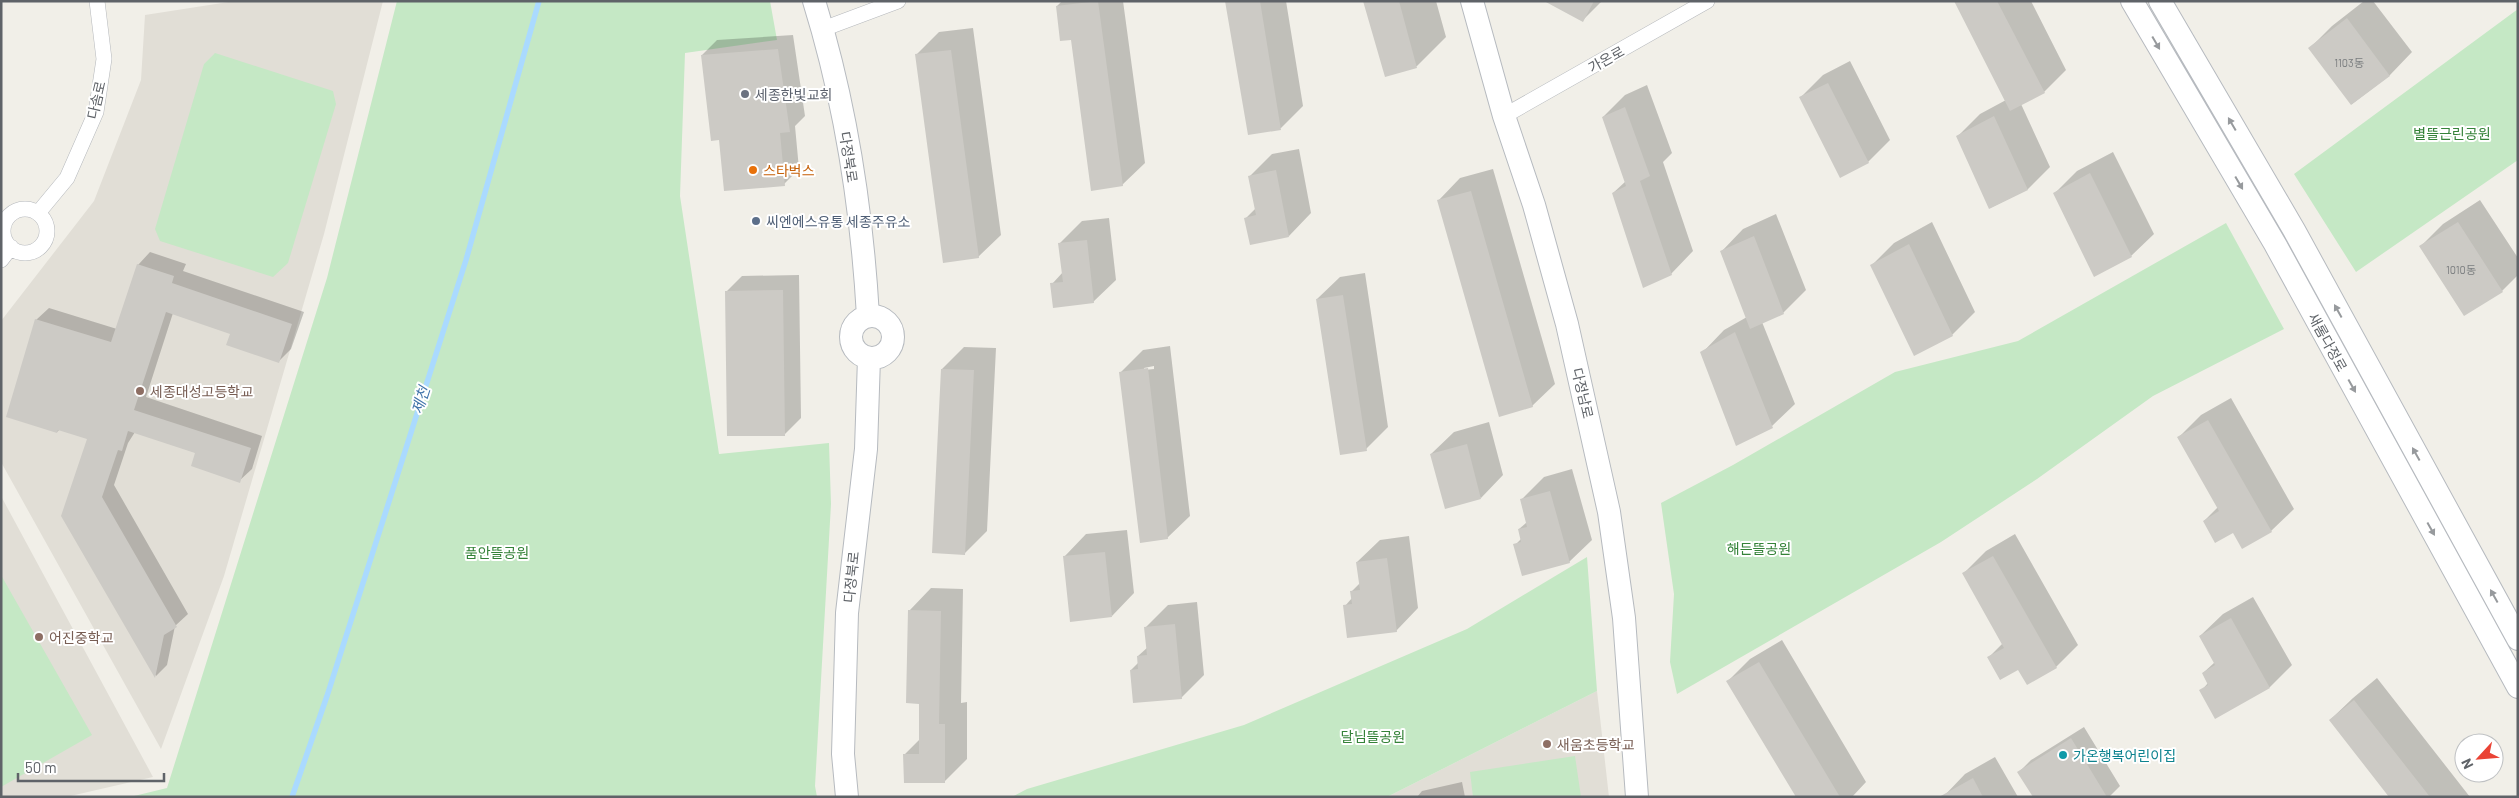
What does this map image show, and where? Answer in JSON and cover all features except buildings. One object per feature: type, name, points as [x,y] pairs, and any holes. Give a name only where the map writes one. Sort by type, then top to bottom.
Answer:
[{"type":"street","name":"다솜로","points":[[38,213],[68,178],[96,112],[104,60],[97,1]]},
{"type":"street","name":"다정북로","points":[[814,1],[838,90],[865,261],[868,316]]},
{"type":"street","points":[[823,29],[898,1]]},
{"type":"street","name":"다정남로","points":[[1472,1],[1504,116],[1534,205],[1567,324],[1609,512],[1624,618],[1637,797]]},
{"type":"street","name":"가온로","points":[[1504,116],[1707,1]]},
{"type":"street","name":"새롬다정로","points":[[2132,1],[2275,244],[2518,687]]},
{"type":"street","name":"새롬다정로","points":[[2160,1],[2294,230],[2518,639]]},
{"type":"street","points":[[24,209],[38,213],[43,219],[47,232],[42,245],[37,250],[23,253],[11,247],[4,235],[3,227],[10,214],[24,209]]},
{"type":"street","points":[[1,260],[11,247]]},
{"type":"street","points":[[868,316],[882,318],[892,329],[893,336],[892,344],[883,355],[869,358],[857,352],[850,341],[850,334],[856,322],[868,316]]},
{"type":"street","name":"다정북로","points":[[847,797],[843,754],[847,613],[866,449],[869,358]]},
{"type":"shaded area","name":"세종대성고등학교","points":[[235,1],[383,1],[324,234],[224,576],[161,749],[1,462],[1,321],[94,201],[141,80],[145,15]]},
{"type":"shaded area","name":"어진중학교","points":[[1,496],[153,777],[66,797],[1,797]]},
{"type":"shaded area","name":"새움초등학교","points":[[1597,691],[1609,797],[1387,797]]},
{"type":"green space","name":"품안뜰공원","points":[[397,1],[770,1],[777,40],[685,53],[680,196],[719,454],[829,443],[831,504],[815,786],[817,797],[130,797],[167,788],[327,278]]},
{"type":"green space","name":"별뜰근린공원","points":[[2518,9],[2518,160],[2356,272],[2294,174]]},
{"type":"green space","points":[[215,53],[333,91],[336,104],[288,263],[273,277],[160,241],[155,229],[204,64]]},
{"type":"green space","name":"해든뜰공원","points":[[2226,223],[2284,329],[2153,396],[2037,479],[1941,542],[1677,694],[1670,662],[1674,594],[1661,503],[1733,465],[1895,372],[2018,341]]},
{"type":"green space","name":"달님뜰공원","points":[[1587,557],[1597,691],[1387,797],[1012,797],[1027,789],[1244,725],[1467,629]]},
{"type":"green space","points":[[1,575],[92,735],[1,787]]},
{"type":"green space","points":[[1575,756],[1581,797],[1473,797],[1470,772]]},
{"type":"waterway","name":"제천","points":[[292,797],[327,696],[466,260],[539,1]]},
{"type":"place","name":"세종한빛교회","points":[[745,94]]},
{"type":"place","name":"스타벅스","points":[[753,170]]},
{"type":"place","name":"씨엔에스유통 세종주유소","points":[[756,221]]},
{"type":"place","name":"세종대성고등학교","points":[[140,391]]},
{"type":"place","name":"어진중학교","points":[[39,637]]},
{"type":"place","name":"새움초등학교","points":[[1547,744]]},
{"type":"place","name":"가온행복어린이집","points":[[2063,755]]}]
